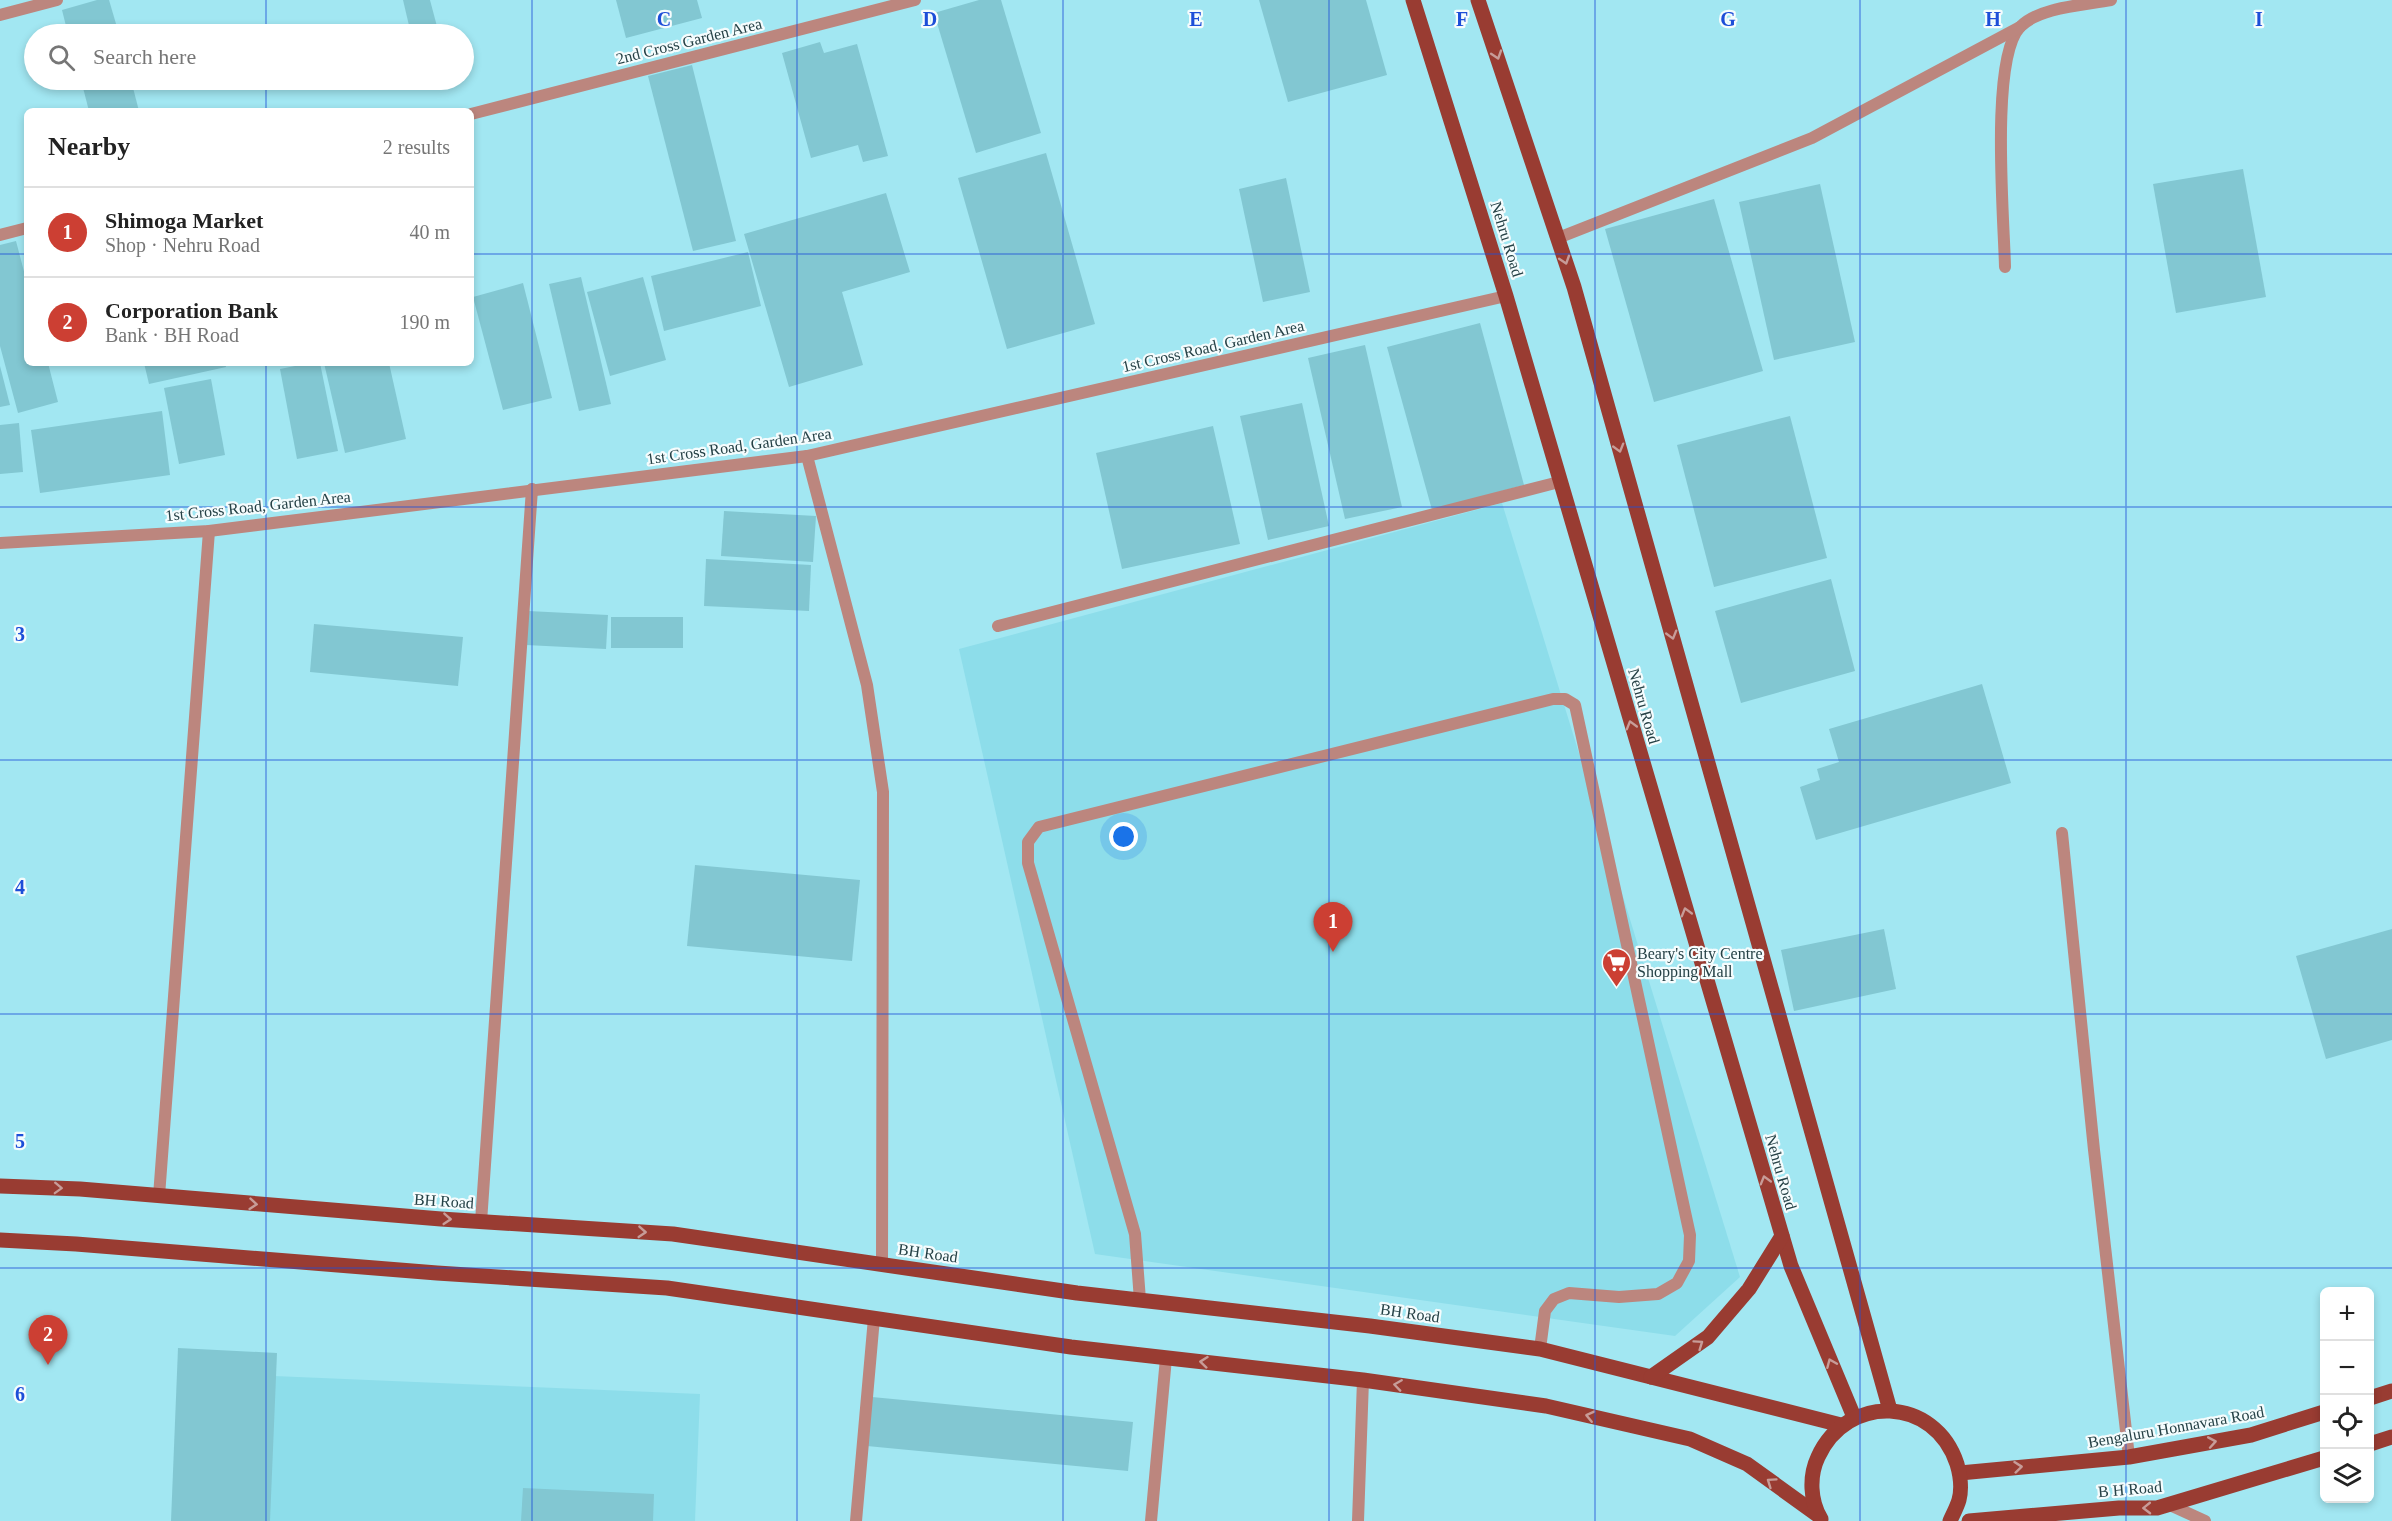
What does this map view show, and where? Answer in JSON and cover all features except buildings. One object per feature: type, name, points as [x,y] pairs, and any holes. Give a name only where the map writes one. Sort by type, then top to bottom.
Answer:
[{"type":"main road","name":"Nehru Road","points":[[1413,0],[1506,296],[1791,1266],[1848,1421]]},
{"type":"main road","points":[[1478,0],[1574,287],[1890,1410]]},
{"type":"main road","name":"BH Road","points":[[0,1186],[80,1189],[481,1222],[673,1234],[1077,1293],[1370,1326],[1540,1349],[1651,1377],[1848,1421]]},
{"type":"main road","points":[[1651,1377],[1708,1337],[1749,1289],[1782,1236]]},
{"type":"main road","points":[[0,1240],[667,1288],[1071,1347],[1363,1380],[1546,1406],[1690,1439],[1747,1464],[1821,1518]]},
{"type":"main road","points":[[2374,1397],[2392,1391]]},
{"type":"main road","points":[[1821,1518],[1812,1491],[1814,1466],[1824,1442],[1848,1421],[1890,1410],[1915,1415],[1936,1428],[1952,1448],[1960,1473],[1959,1499],[1950,1521]]},
{"type":"main road","name":"Bengaluru Honnavara Road","points":[[1960,1473],[2129,1457],[2252,1435],[2320,1414]]},
{"type":"main road","points":[[2374,1443],[2392,1437]]},
{"type":"main road","name":"B H Road","points":[[1969,1521],[2119,1508],[2157,1508],[2320,1460]]},
{"type":"street","points":[[0,15],[57,0]]},
{"type":"street","name":"2nd Cross Garden Area","points":[[474,113],[915,0]]},
{"type":"street","points":[[1558,238],[1812,138],[2044,12],[2111,0]]},
{"type":"street","points":[[2005,267],[2001,103],[2008,53],[2020,27]]},
{"type":"street","points":[[0,235],[24,229]]},
{"type":"street","name":"1st Cross Road, Garden Area","points":[[0,543],[209,531],[807,456],[1506,296]]},
{"type":"street","points":[[807,456],[867,685],[883,792],[882,1264]]},
{"type":"street","points":[[998,626],[1559,482]]},
{"type":"street","points":[[481,1222],[532,489]]},
{"type":"street","points":[[159,1196],[209,531]]},
{"type":"street","points":[[1140,1300],[1135,1234],[1028,863],[1028,842],[1039,827],[1553,699],[1565,699],[1575,705],[1690,1235],[1689,1261],[1677,1283],[1658,1294],[1619,1296],[1569,1293],[1554,1299],[1545,1311],[1540,1349]]},
{"type":"street","points":[[2062,833],[2094,1150],[2129,1457]]},
{"type":"street","points":[[856,1521],[874,1318]]},
{"type":"street","points":[[1150,1521],[1166,1358]]},
{"type":"street","points":[[1358,1521],[1363,1380]]},
{"type":"street","points":[[2170,1505],[2205,1521]]},
{"type":"shaded area","points":[[1502,503],[1740,1277],[1675,1336],[1095,1254],[959,649]]},
{"type":"shaded area","points":[[274,1376],[700,1394],[695,1521],[267,1521]]},
{"type":"place","name":"Shimoga Market","points":[[1333,952]]},
{"type":"place","name":"Beary's City Centre Shopping Mall","points":[[1616,988]]},
{"type":"place","name":"Corporation Bank","points":[[48,1365]]}]
